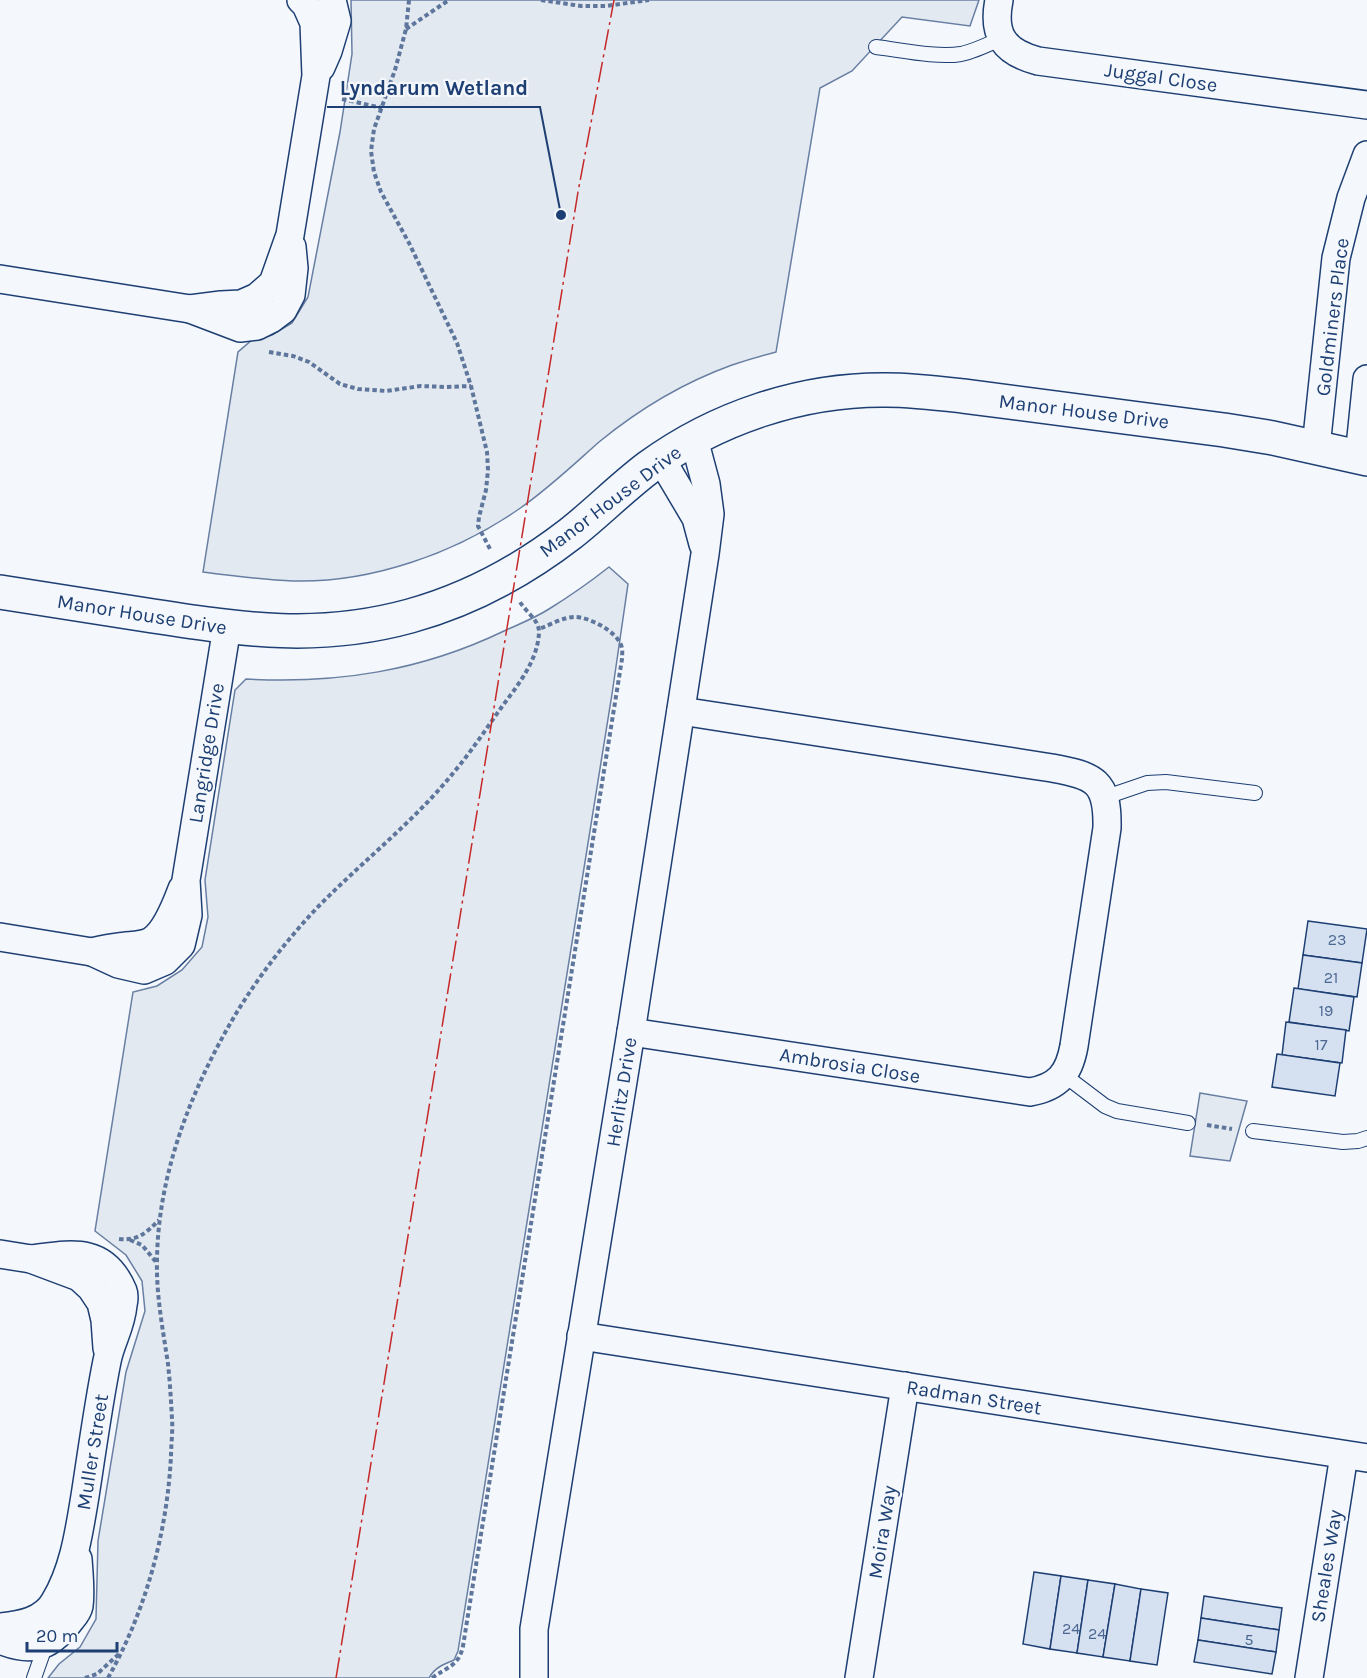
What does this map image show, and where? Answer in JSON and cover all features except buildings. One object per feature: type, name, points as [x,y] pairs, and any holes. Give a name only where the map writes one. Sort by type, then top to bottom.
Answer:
[{"type":"street","points":[[0,279],[190,309],[240,328],[257,326],[264,308],[283,310],[291,294],[294,268],[290,236],[315,85],[314,23],[306,5],[301,0]]},
{"type":"street","points":[[315,85],[337,21],[332,0]]},
{"type":"street","points":[[999,0],[998,27],[1002,38]]},
{"type":"street","name":"Juggal Close","points":[[1002,38],[1010,49],[1023,57],[1038,61],[1367,105]]},
{"type":"street","name":"Goldminers Place","points":[[1316,447],[1336,258],[1351,198],[1367,155]]},
{"type":"street","points":[[1363,458],[1367,379]]},
{"type":"street","name":"Manor House Drive","points":[[0,592],[227,627],[299,632],[341,630],[410,616],[448,603],[505,578],[544,554],[572,533],[620,490],[661,459],[694,439],[735,419],[770,407],[836,393],[884,390],[953,394],[1188,424],[1257,435],[1363,458]]},
{"type":"street","name":"Herlitz Drive","points":[[534,1678],[534,1629],[631,1032],[705,554],[710,514],[706,484],[694,439]]},
{"type":"street","name":"Herlitz Drive","points":[[661,459],[696,518],[705,554]]},
{"type":"street","name":"Langridge Drive","points":[[0,938],[92,952],[118,964],[144,970],[158,951],[181,945],[188,915],[186,880],[227,627]]},
{"type":"street","points":[[681,711],[1076,772],[1088,777],[1099,786],[1106,797],[1107,828],[1072,1053],[1064,1075]]},
{"type":"street","name":"Ambrosia Close","points":[[631,1032],[1030,1092],[1043,1090],[1055,1084],[1064,1075]]},
{"type":"street","points":[[0,1254],[30,1259],[79,1277],[91,1288]]},
{"type":"street","points":[[30,1259],[73,1254],[88,1256],[110,1269]]},
{"type":"street","name":"Muller Street","points":[[50,1631],[54,1603],[64,1584],[77,1546],[107,1359],[122,1320],[124,1294],[110,1269]]},
{"type":"street","name":"Muller Street","points":[[91,1288],[101,1303],[105,1320],[107,1359]]},
{"type":"street","name":"Radman Street","points":[[581,1336],[1355,1456]]},
{"type":"street","name":"Moira Way","points":[[860,1678],[905,1386]]},
{"type":"street","name":"Sheales Way","points":[[1309,1678],[1355,1456]]},
{"type":"street","points":[[0,1627],[26,1624],[50,1631]]},
{"type":"street","name":"Herlitz Drive","points":[[517,1678],[534,1629]]},
{"type":"street","points":[[0,1640],[29,1647],[50,1631]]},
{"type":"lane","points":[[876,46],[947,55],[962,54],[1002,38]]},
{"type":"lane","points":[[1106,797],[1148,783],[1166,782],[1255,793]]},
{"type":"lane","points":[[1064,1075],[1111,1109],[1188,1123]]},
{"type":"lane","points":[[1253,1131],[1343,1142],[1367,1138]]},
{"type":"lane","points":[[91,1288],[110,1269]]},
{"type":"lane","points":[[34,1678],[50,1631]]},
{"type":"path","points":[[108,1678],[123,1651],[145,1598],[161,1535],[170,1479],[172,1423],[156,1262],[160,1220],[171,1159],[187,1115],[226,1031],[247,995],[279,952],[313,912],[421,808],[454,772],[522,680],[537,647],[539,629],[536,620],[523,607],[505,578],[478,526],[486,489],[487,452],[471,386],[457,343],[409,243],[381,192],[374,172],[371,151],[374,129],[395,70],[406,29],[409,0]]},
{"type":"path","points":[[406,29],[450,0]]},
{"type":"path","points":[[541,0],[581,6],[606,6],[649,0]]},
{"type":"path","points":[[315,85],[382,108]]},
{"type":"path","points":[[259,351],[293,356],[309,362],[340,384],[358,390],[386,391],[421,386],[471,386]]},
{"type":"path","points":[[432,1678],[457,1662],[463,1646],[622,659],[622,646],[616,636],[587,619],[574,617],[564,619],[539,629]]},
{"type":"path","points":[[1188,1123],[1253,1131]]},
{"type":"path","points":[[129,1240],[142,1245],[156,1262]]},
{"type":"path","points":[[86,1678],[97,1674],[123,1651]]},
{"type":"shaded area","points":[[351,0],[979,0],[970,26],[902,17],[852,71],[820,88],[776,352],[714,372],[662,398],[614,430],[519,509],[494,525],[440,552],[382,571],[323,580],[270,580],[203,572],[238,352],[252,340],[272,335],[292,323],[308,297],[340,132],[352,54]]},
{"type":"shaded area","points":[[609,567],[628,584],[458,1651],[454,1660],[436,1669],[429,1678],[48,1678],[59,1664],[80,1647],[96,1619],[98,1541],[126,1372],[145,1311],[142,1281],[126,1255],[95,1231],[133,992],[157,986],[182,970],[202,947],[208,917],[205,880],[235,690],[246,679],[346,677],[410,665],[441,656],[473,645],[538,615]]},
{"type":"shaded area","points":[[1200,1093],[1247,1101],[1230,1161],[1190,1156]]},
{"type":"power","points":[[336,1678],[578,192],[614,0]]},
{"type":"place","name":"Lyndarum Wetland","points":[[561,215]]}]
